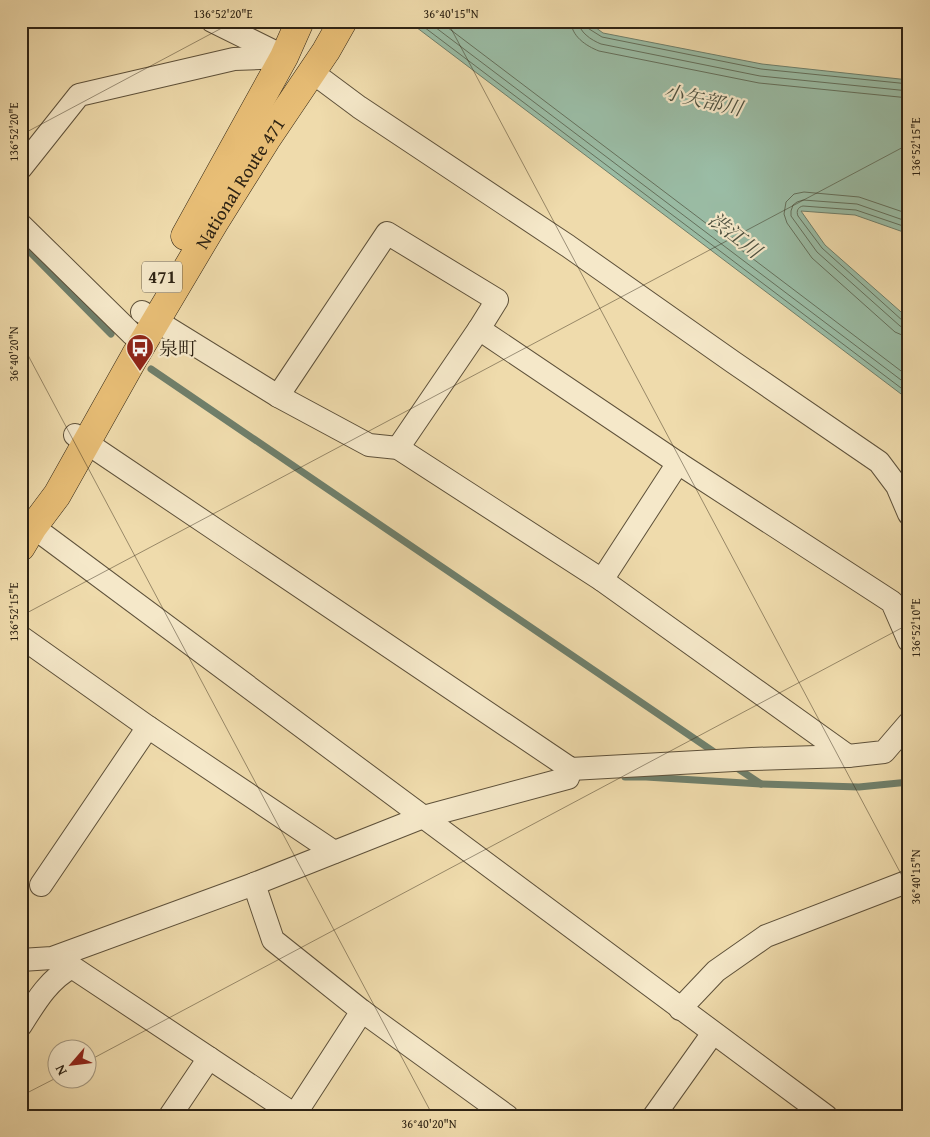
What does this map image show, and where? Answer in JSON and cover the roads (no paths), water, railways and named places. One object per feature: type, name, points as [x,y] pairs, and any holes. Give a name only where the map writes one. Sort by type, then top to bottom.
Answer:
[{"type":"highway","name":"National Route 471","points":[[143,327],[214,223],[343,21]]},
{"type":"highway","name":"National Route 471","points":[[25,531],[47,486],[81,439],[143,327],[204,202],[284,57],[298,25]]},
{"type":"street","points":[[212,21],[284,57]]},
{"type":"street","points":[[21,168],[79,95],[234,59],[284,57]]},
{"type":"street","points":[[319,61],[359,106],[568,246],[879,462],[897,486],[909,514]]},
{"type":"street","points":[[21,225],[143,327],[369,445],[398,448],[602,580],[848,756]]},
{"type":"street","points":[[278,396],[387,233],[497,300],[398,448]]},
{"type":"street","points":[[479,329],[678,463],[892,602],[909,641]]},
{"type":"street","points":[[81,439],[571,768],[848,756],[884,752],[909,723]]},
{"type":"street","points":[[602,580],[678,463]]},
{"type":"street","points":[[25,531],[423,817],[826,1116]]},
{"type":"street","points":[[21,637],[148,727],[334,852]]},
{"type":"street","points":[[41,885],[148,727]]},
{"type":"street","points":[[21,960],[52,958],[254,884],[423,817],[568,778],[571,768]]},
{"type":"street","points":[[254,884],[273,940],[362,1011],[506,1116]]},
{"type":"street","points":[[680,1008],[716,971],[766,936],[908,884]]},
{"type":"street","points":[[21,1025],[37,1000],[62,973],[72,967],[294,1116],[362,1011]]},
{"type":"street","points":[[654,1116],[713,1033]]},
{"type":"street","points":[[170,1116],[209,1058]]},
{"type":"water","points":[[408,21],[587,21],[603,33],[762,64],[909,80],[909,234],[855,215],[801,211],[825,245],[909,319],[909,400]]},
{"type":"waterway","points":[[21,243],[111,334]]},
{"type":"waterway","points":[[151,369],[717,754]]},
{"type":"waterway","points":[[734,766],[761,784]]},
{"type":"waterway","points":[[625,777],[859,787],[909,782]]},
{"type":"place","name":"泉町","points":[[140,372]]},
{"type":"water label","name":"小矢部川","points":[[703,100]]},
{"type":"water label","name":"渋江川","points":[[735,235]]}]
